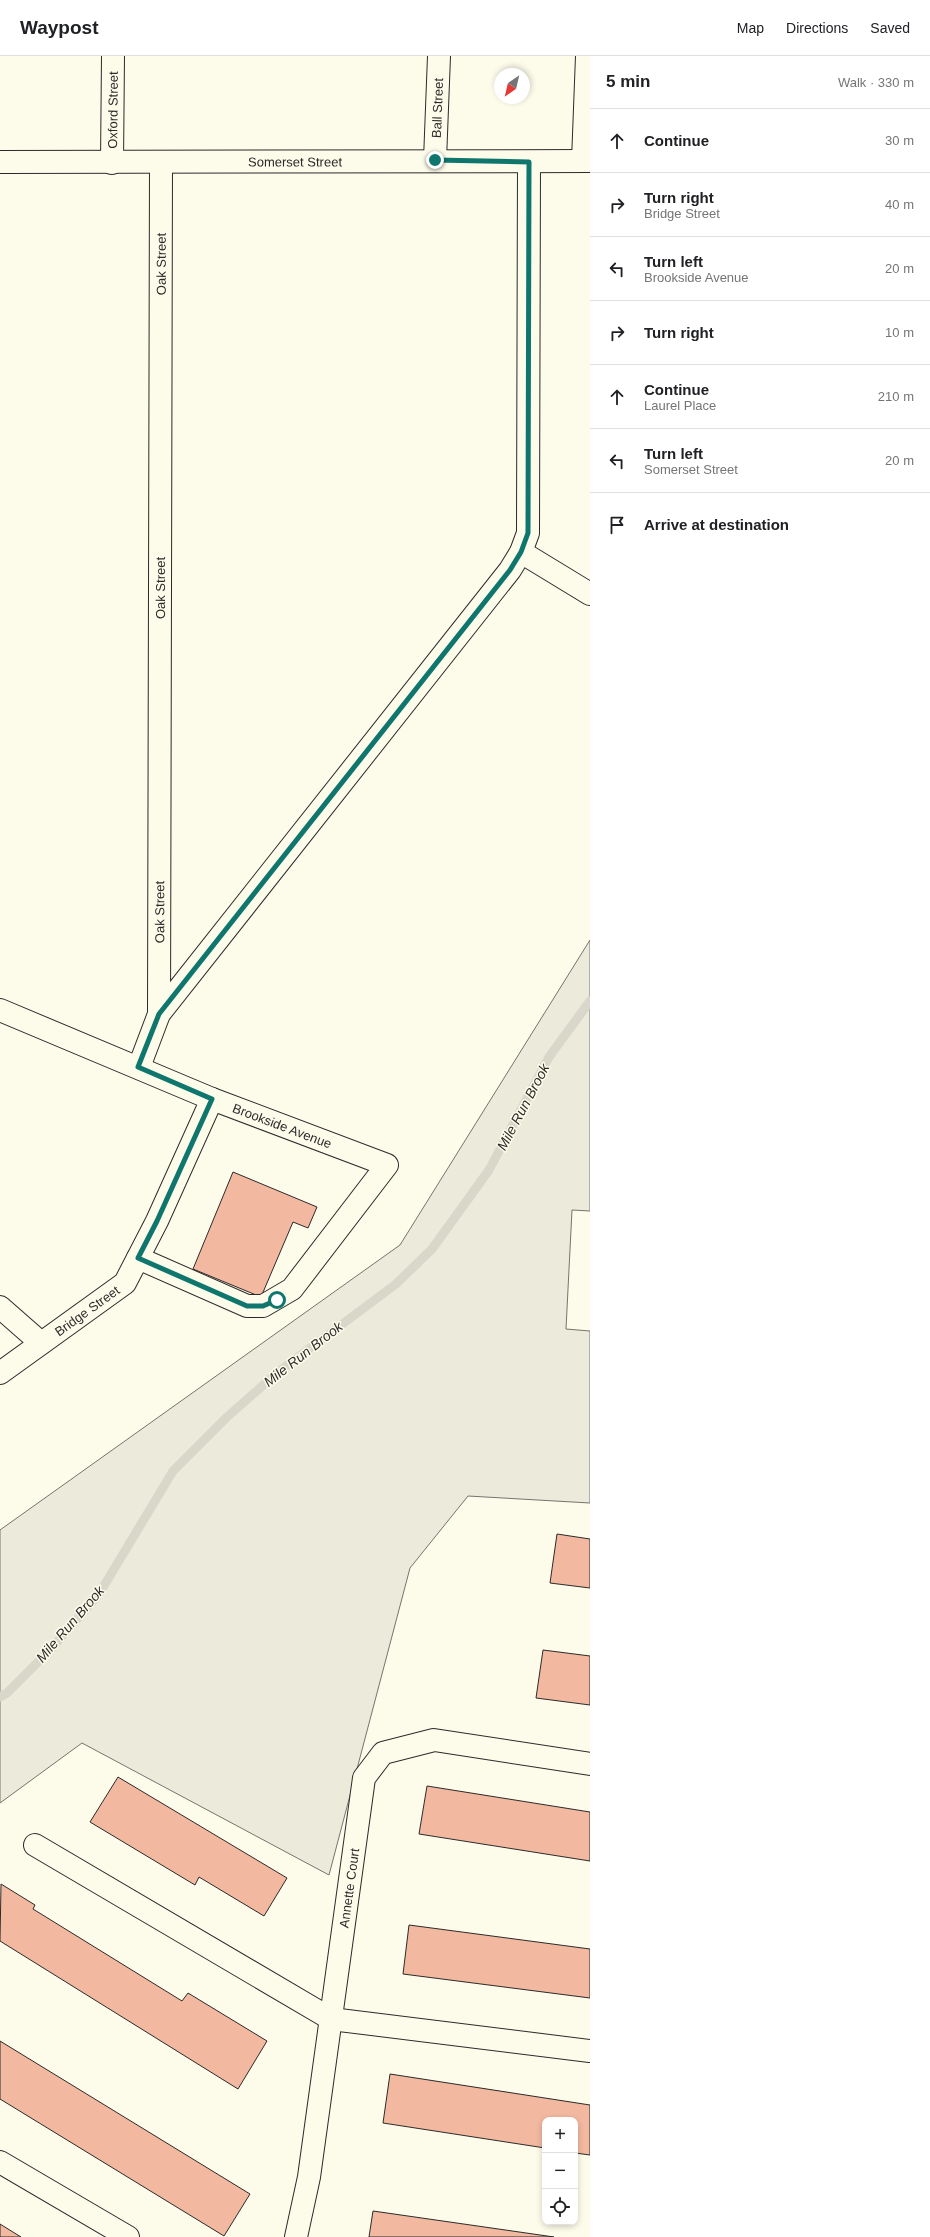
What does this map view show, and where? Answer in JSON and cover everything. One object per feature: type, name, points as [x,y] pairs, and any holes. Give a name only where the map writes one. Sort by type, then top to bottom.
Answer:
[{"type":"street","name":"Oxford Street","points":[[112,163],[113,56]]},
{"type":"street","name":"Ball Street","points":[[435,160],[439,56]]},
{"type":"street","points":[[586,161],[587,56]]},
{"type":"street","name":"Somerset Street","points":[[0,162],[161,163],[435,160],[529,162],[586,161]]},
{"type":"street","points":[[138,1067],[159,1014],[505,577],[521,552],[528,533],[529,162]]},
{"type":"street","name":"Oak Street","points":[[159,1014],[161,163]]},
{"type":"street","points":[[521,552],[590,594]]},
{"type":"street","name":"Brookside Avenue","points":[[0,1010],[212,1099],[387,1165],[292,1289],[263,1306],[247,1306],[138,1258]]},
{"type":"street","name":"Bridge Street","points":[[0,1373],[125,1283],[157,1221],[212,1099]]},
{"type":"street","points":[[0,1307],[41,1343]]},
{"type":"street","name":"Annette Court","points":[[296,2237],[309,2177],[364,1778],[383,1753],[434,1740],[590,1764]]},
{"type":"street","points":[[35,1845],[331,2019],[590,2050]]},
{"type":"street","points":[[0,2162],[128,2237]]},
{"type":"shaded area","points":[[590,940],[590,1211],[572,1210],[566,1329],[590,1331],[590,1503],[468,1496],[410,1568],[329,1875],[82,1743],[0,1803],[0,1530],[400,1245]]},
{"type":"building","points":[[233,1172],[317,1207],[308,1228],[293,1222],[261,1297],[193,1269]]},
{"type":"building","points":[[557,1534],[590,1539],[590,1588],[550,1583]]},
{"type":"building","points":[[543,1650],[590,1656],[590,1705],[536,1698]]},
{"type":"building","points":[[118,1777],[287,1878],[264,1916],[199,1877],[195,1885],[90,1822]]},
{"type":"building","points":[[427,1786],[590,1812],[590,1861],[419,1834]]},
{"type":"building","points":[[1,1884],[35,1905],[33,1909],[182,2001],[188,1993],[267,2041],[238,2089],[0,1941]]},
{"type":"building","points":[[409,1925],[590,1949],[590,1998],[403,1974]]},
{"type":"building","points":[[0,2041],[250,2194],[224,2236],[0,2099]]},
{"type":"building","points":[[390,2074],[590,2105],[590,2155],[578,2153],[578,2117],[542,2117],[542,2148],[383,2123]]},
{"type":"building","points":[[373,2211],[554,2237],[369,2237]]},
{"type":"building","points":[[0,2224],[21,2237],[0,2237]]},
{"type":"waterway","name":"Mile Run Brook","points":[[0,1697],[7,1693],[51,1649],[99,1594],[173,1471],[227,1417],[278,1372],[396,1284],[432,1249],[489,1170],[549,1057],[590,1001]]},
{"type":"route","points":[[277,1300],[263,1306],[247,1306],[138,1258],[157,1221],[212,1099],[138,1067],[159,1014],[510,570],[521,552],[528,533],[529,162],[435,160]]}]
